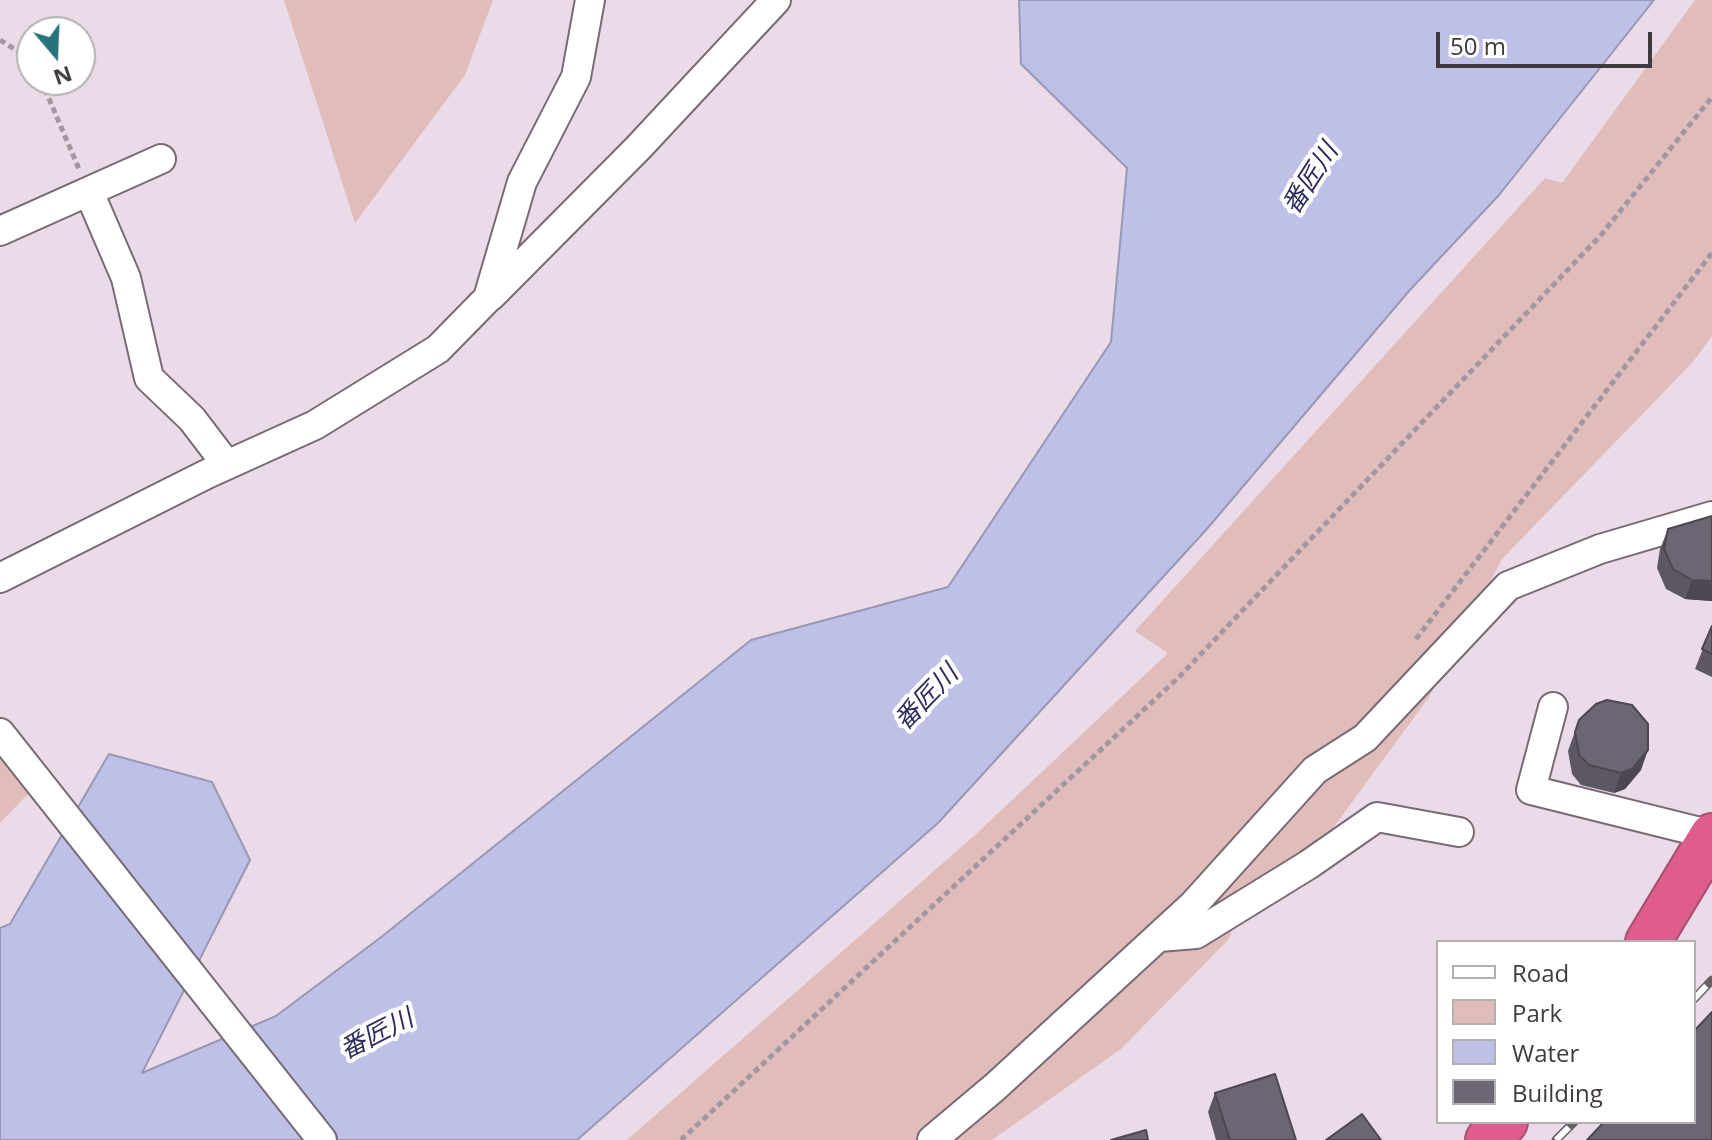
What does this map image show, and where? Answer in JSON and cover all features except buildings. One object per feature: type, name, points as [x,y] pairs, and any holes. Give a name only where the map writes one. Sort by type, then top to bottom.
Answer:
[{"type":"highway","points":[[1649,940],[1712,836]]},
{"type":"highway","points":[[1488,1140],[1503,1124]]},
{"type":"street","points":[[488,298],[522,182],[576,77],[590,0]]},
{"type":"street","points":[[0,578],[227,465],[315,425],[438,349],[638,148],[776,0]]},
{"type":"street","points":[[0,231],[161,159]]},
{"type":"street","points":[[89,192],[126,278],[149,378],[192,419],[227,465]]},
{"type":"street","points":[[932,1140],[995,1087],[1159,937],[1315,770],[1365,738],[1508,586],[1600,549],[1712,516]]},
{"type":"street","points":[[1553,707],[1531,790],[1712,836]]},
{"type":"street","points":[[0,733],[322,1140]]},
{"type":"street","points":[[1159,937],[1196,934],[1308,865],[1377,817],[1459,832]]},
{"type":"path","points":[[48,96],[89,192]]},
{"type":"path","points":[[681,1140],[1179,677],[1601,235],[1712,97]]},
{"type":"path","points":[[1412,644],[1712,253]]},
{"type":"green space","points":[[284,0],[493,0],[465,75],[355,223]]},
{"type":"green space","points":[[1695,0],[1712,0],[1712,336],[1692,363],[1502,559],[1429,697],[1333,828],[1238,898],[1230,938],[1121,1049],[992,1140],[627,1140],[975,835],[1168,653],[1135,631],[1545,178],[1562,183]]},
{"type":"green space","points":[[0,751],[31,791],[0,823]]},
{"type":"water","name":"番匠川","points":[[1019,0],[1654,0],[1499,195],[1409,291],[1206,530],[938,823],[577,1140],[0,1140],[0,928],[10,924],[109,754],[212,782],[250,860],[142,1073],[276,1016],[380,938],[751,640],[948,587],[1111,342],[1127,168],[1021,64]]},
{"type":"railway","points":[[1696,997],[1712,980]]},
{"type":"railway","points":[[1556,1140],[1572,1124]]}]
